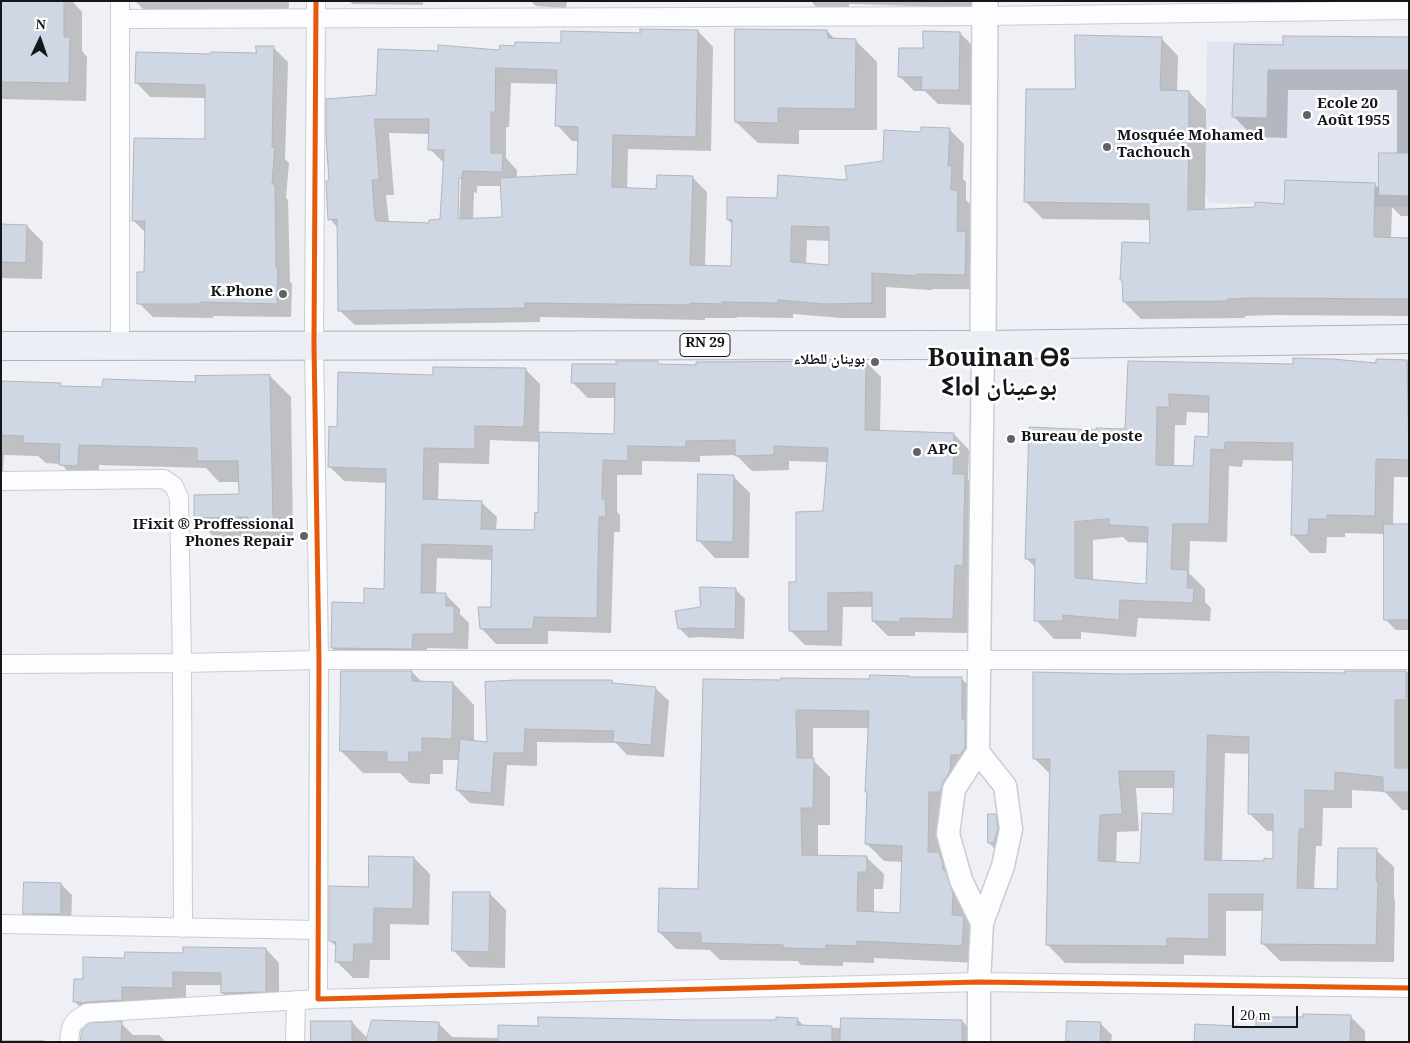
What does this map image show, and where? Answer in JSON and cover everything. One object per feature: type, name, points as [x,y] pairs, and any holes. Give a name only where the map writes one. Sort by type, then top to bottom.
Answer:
[{"type":"main road","points":[[983,345],[985,9]]},
{"type":"main road","name":"RN 29","points":[[1,346],[120,344],[983,345],[1409,339]]},
{"type":"street","points":[[120,1],[120,344]]},
{"type":"street","points":[[316,1],[314,344],[319,660],[318,999]]},
{"type":"street","points":[[120,19],[316,19],[985,9],[1409,10]]},
{"type":"street","points":[[982,923],[961,880],[948,834],[954,789],[978,752],[983,345]]},
{"type":"street","points":[[1,481],[164,479],[174,486],[179,498],[183,928]]},
{"type":"street","points":[[1,664],[319,660],[1409,660]]},
{"type":"street","points":[[978,752],[1004,786],[1011,829],[1003,866],[982,923],[979,982],[979,1042]]},
{"type":"street","points":[[1,924],[318,930]]},
{"type":"street","points":[[69,1042],[70,1030],[75,1019],[87,1013],[318,999],[979,982],[1409,988]]},
{"type":"street","points":[[296,1000],[296,1042]]},
{"type":"shaded area","name":"Ecole 20 Août 1955","points":[[1409,39],[1409,207],[1209,203],[1204,188],[1207,42]]},
{"type":"building","points":[[1,1],[64,1],[64,37],[70,37],[69,83],[1,82]]},
{"type":"building","points":[[640,29],[698,30],[696,137],[613,135],[612,187],[656,189],[657,175],[693,176],[690,265],[731,266],[732,220],[727,220],[727,197],[777,198],[778,175],[847,180],[845,166],[883,161],[884,130],[921,132],[921,127],[950,128],[948,166],[952,166],[951,190],[958,190],[957,231],[966,232],[965,275],[917,274],[917,276],[872,273],[872,303],[825,304],[778,300],[778,303],[722,302],[722,304],[690,303],[690,305],[525,303],[525,308],[338,311],[337,219],[328,220],[326,181],[329,180],[326,99],[376,95],[378,49],[438,51],[438,45],[499,50],[500,45],[515,46],[515,42],[561,43],[561,31],[640,33]],"holes":[[[496,68],[557,70],[555,126],[578,127],[577,174],[500,178],[502,217],[458,219],[459,178],[462,178],[463,171],[502,172],[503,153],[491,153],[491,112],[495,112]],[[375,119],[429,119],[428,150],[444,150],[440,219],[429,220],[429,223],[377,221],[375,219],[372,180],[379,180]],[[792,226],[829,227],[829,265],[791,262]]]},
{"type":"building","points":[[735,29],[827,30],[828,38],[856,39],[855,109],[778,108],[778,123],[735,122]]},
{"type":"building","points":[[923,31],[960,32],[959,90],[921,90],[922,77],[898,77],[899,48],[923,48]]},
{"type":"building","points":[[1075,35],[1162,37],[1160,90],[1189,91],[1188,210],[1255,207],[1255,202],[1284,204],[1285,180],[1375,183],[1374,237],[1409,238],[1409,299],[1253,298],[1228,299],[1228,301],[1123,302],[1122,280],[1120,280],[1122,242],[1150,243],[1149,204],[1024,202],[1026,89],[1075,89]]},
{"type":"building","points":[[1283,36],[1409,37],[1409,70],[1268,70],[1267,118],[1232,117],[1234,44],[1283,45]]},
{"type":"building","points":[[256,46],[274,46],[272,147],[275,147],[272,184],[275,184],[276,268],[278,268],[277,304],[200,302],[200,304],[137,304],[137,272],[144,272],[145,221],[132,221],[134,138],[205,139],[205,85],[135,83],[136,52],[256,53]]},
{"type":"building","points":[[1379,153],[1409,153],[1409,196],[1379,195]]},
{"type":"building","points":[[1,224],[27,225],[26,263],[1,262]]},
{"type":"building","points":[[1293,358],[1376,363],[1376,359],[1407,360],[1409,460],[1376,459],[1375,516],[1327,515],[1327,519],[1309,519],[1308,535],[1291,535],[1293,443],[1225,442],[1224,450],[1211,449],[1209,524],[1173,524],[1171,569],[1188,570],[1187,588],[1194,588],[1193,603],[1120,600],[1119,620],[1063,615],[1063,621],[1034,621],[1035,559],[1025,559],[1029,427],[1096,430],[1096,428],[1125,429],[1128,361],[1293,364]],"holes":[[[1169,394],[1209,396],[1208,437],[1195,436],[1193,466],[1156,465],[1157,407],[1169,407]],[[1109,519],[1109,525],[1148,527],[1146,584],[1075,578],[1075,522]]]},
{"type":"building","points":[[616,361],[658,361],[658,364],[696,365],[696,362],[866,361],[865,430],[954,433],[953,474],[965,474],[963,566],[955,565],[953,619],[900,618],[900,622],[872,621],[872,592],[828,593],[828,631],[789,631],[789,582],[796,582],[796,512],[823,511],[828,448],[774,446],[774,455],[735,456],[735,440],[686,441],[686,447],[628,446],[628,461],[603,460],[602,499],[605,499],[606,517],[599,517],[597,618],[534,617],[533,629],[480,629],[478,607],[491,607],[492,546],[422,544],[421,593],[446,593],[446,606],[454,606],[454,634],[413,634],[412,649],[331,648],[332,602],[364,603],[364,588],[384,589],[386,469],[328,467],[329,426],[337,427],[338,372],[433,375],[433,367],[526,368],[524,427],[475,426],[475,449],[424,448],[423,499],[482,501],[481,529],[534,530],[535,512],[538,513],[539,432],[614,434],[615,383],[571,383],[572,364],[616,364]]},
{"type":"building","points":[[270,375],[273,520],[248,521],[248,517],[194,518],[194,495],[239,494],[238,461],[197,461],[197,448],[79,445],[78,466],[59,465],[60,444],[23,443],[24,436],[1,435],[1,381],[61,383],[60,386],[102,387],[103,379],[196,382],[195,376]]},
{"type":"building","points":[[698,474],[734,475],[733,542],[697,541]]},
{"type":"building","points":[[1384,524],[1409,524],[1409,620],[1384,620]]},
{"type":"building","points":[[700,587],[736,588],[735,629],[678,629],[675,611],[700,607]]},
{"type":"building","points":[[341,671],[412,671],[412,681],[453,682],[452,739],[422,738],[422,752],[409,752],[408,762],[387,762],[387,752],[340,751]]},
{"type":"building","points":[[1345,671],[1406,671],[1406,700],[1395,700],[1395,768],[1409,768],[1409,792],[1383,792],[1383,777],[1335,772],[1335,791],[1305,790],[1305,829],[1299,829],[1297,888],[1337,889],[1338,848],[1377,848],[1376,945],[1261,944],[1263,894],[1209,894],[1209,939],[1167,938],[1167,946],[1046,945],[1050,759],[1033,759],[1033,672],[1123,674],[1345,673]],"holes":[[[1208,735],[1249,737],[1248,814],[1273,814],[1273,859],[1264,858],[1264,861],[1205,860]],[[1119,771],[1174,771],[1173,814],[1142,813],[1140,863],[1098,861],[1100,815],[1122,814]]]},
{"type":"building","points":[[870,675],[962,677],[962,719],[965,719],[965,748],[960,755],[951,755],[950,771],[943,782],[940,792],[929,792],[928,852],[939,852],[943,870],[945,870],[953,893],[952,915],[964,916],[962,946],[857,941],[857,946],[826,945],[826,949],[783,948],[783,945],[701,943],[701,933],[658,932],[659,888],[698,889],[703,679],[869,679]],"holes":[[[796,711],[869,711],[865,792],[867,792],[865,844],[902,846],[900,913],[857,911],[858,872],[867,872],[867,856],[802,855],[801,808],[813,808],[814,758],[797,758]]]},
{"type":"building","points":[[516,680],[612,680],[612,683],[656,687],[651,745],[613,742],[614,731],[525,729],[524,753],[494,753],[491,793],[456,790],[460,739],[487,742],[485,682]]},
{"type":"building","points":[[988,814],[996,814],[998,828],[994,843],[988,843]]},
{"type":"building","points":[[369,856],[414,857],[413,909],[374,908],[373,944],[354,944],[353,962],[335,962],[336,942],[329,941],[329,886],[368,887]]},
{"type":"building","points":[[24,882],[61,883],[61,914],[23,914]]},
{"type":"building","points":[[453,892],[490,892],[489,952],[452,951]]},
{"type":"building","points":[[183,947],[266,948],[266,992],[221,993],[221,973],[173,972],[173,988],[122,987],[122,1000],[80,1004],[81,1002],[73,1002],[74,979],[83,979],[83,957],[124,958],[125,952],[183,953]]},
{"type":"building","points":[[1303,1014],[1351,1015],[1350,1042],[1194,1042],[1195,1024],[1256,1027],[1256,1017],[1303,1017]]},
{"type":"building","points":[[538,1017],[692,1020],[776,1020],[776,1017],[798,1018],[797,1025],[832,1026],[832,1042],[498,1042],[498,1025],[538,1026]]},
{"type":"building","points":[[841,1018],[962,1020],[962,1042],[840,1042]]},
{"type":"building","points":[[372,1020],[439,1022],[438,1042],[366,1042]]},
{"type":"building","points":[[311,1021],[352,1021],[352,1042],[311,1042]]},
{"type":"building","points":[[1067,1021],[1101,1022],[1100,1042],[1066,1041]]},
{"type":"building","points":[[122,1022],[121,1042],[80,1042],[82,1030],[90,1023]]},
{"type":"cycle path","points":[[316,1],[314,344],[319,660],[318,999],[979,982],[1409,988]]},
{"type":"place","name":"Ecole 20 Août 1955","points":[[1307,115]]},
{"type":"place","name":"Mosquée Mohamed Tachouch","points":[[1107,147]]},
{"type":"place","name":"K.Phone","points":[[283,294]]},
{"type":"place","name":"بوينان للطلاء","points":[[875,362]]},
{"type":"place","name":"Bureau de poste","points":[[1011,439]]},
{"type":"place","name":"APC","points":[[917,452]]},
{"type":"place","name":"IFixit ® Proffessional Phones Repair","points":[[304,536]]},
{"type":"district","name":"Bouinan ⴱⵓ ⵉⵏⴰⵏ بوعينان","points":[[999,378]]}]
